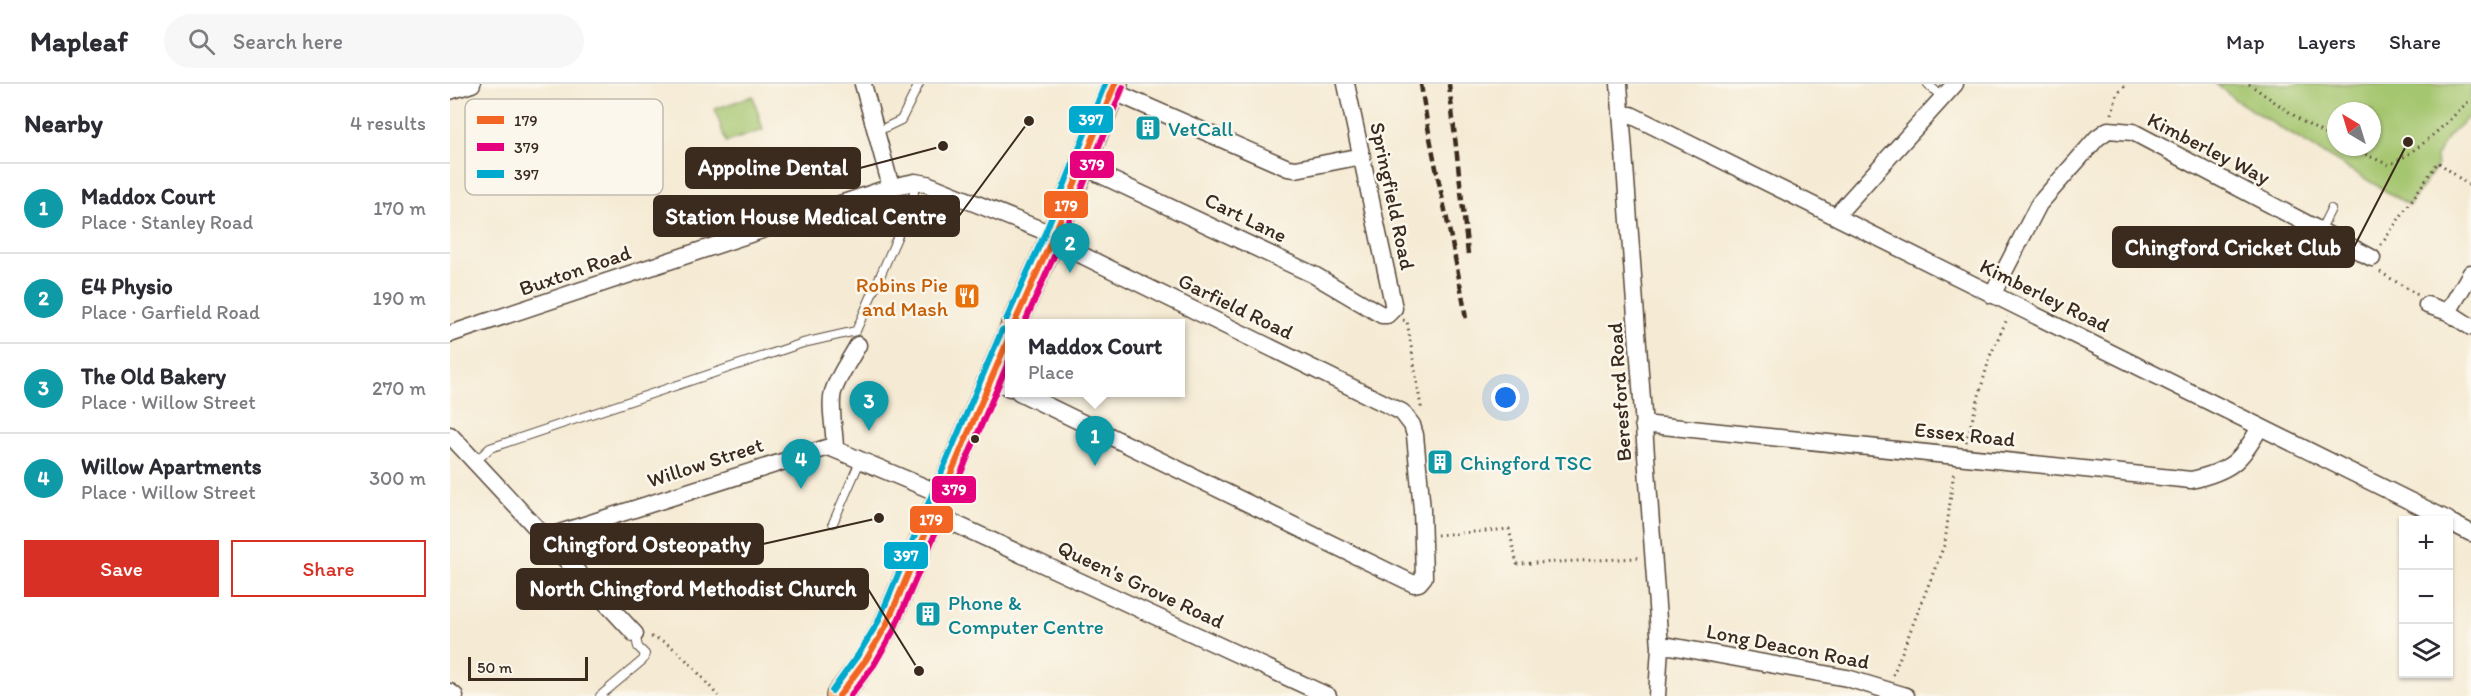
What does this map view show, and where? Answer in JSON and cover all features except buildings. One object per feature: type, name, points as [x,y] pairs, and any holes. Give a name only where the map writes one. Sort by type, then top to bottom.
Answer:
[{"type":"main road","points":[[1016,319],[1082,166],[1113,87]]},
{"type":"main road","points":[[839,696],[866,660],[886,626],[938,504],[1000,383],[1005,358]]},
{"type":"street","points":[[450,91],[472,84]]},
{"type":"street","points":[[863,84],[891,187]]},
{"type":"street","name":"Springfield Road","points":[[1346,84],[1394,308],[1387,315]]},
{"type":"street","name":"Beresford Road","points":[[1618,84],[1660,647],[1657,696]]},
{"type":"street","points":[[1837,217],[1842,208],[1955,84]]},
{"type":"street","points":[[1113,87],[1288,168],[1296,169],[1362,156]]},
{"type":"street","name":"Kimberley Road","points":[[1621,115],[1631,115],[2438,516]]},
{"type":"street","points":[[1992,295],[2039,204],[2097,138],[2108,130]]},
{"type":"street","name":"Kimberley Way","points":[[2108,130],[2133,132],[2372,258]]},
{"type":"street","name":"Cart Lane","points":[[1082,166],[1314,275],[1382,315],[1387,315]]},
{"type":"street","name":"Buxton Road","points":[[450,334],[891,187],[915,182],[927,184],[1052,237]]},
{"type":"street","name":"Garfield Road","points":[[1027,397],[1414,584],[1419,583],[1424,577],[1425,557],[1415,435],[1412,425],[1402,412],[1052,237]]},
{"type":"street","points":[[2448,312],[2471,273]]},
{"type":"street","points":[[2427,305],[2448,312],[2471,327]]},
{"type":"street","points":[[835,449],[833,392],[858,345]]},
{"type":"street","name":"Essex Road","points":[[1644,424],[2191,480],[2214,474],[2233,465],[2260,427]]},
{"type":"street","points":[[450,435],[456,454],[475,462],[635,634]]},
{"type":"street","name":"Willow Street","points":[[550,542],[558,533],[820,448],[835,449],[861,459],[938,504]]},
{"type":"street","name":"Queen's Grove Road","points":[[938,504],[1328,696]]},
{"type":"street","name":"Kimberley Road","points":[[2453,524],[2471,533]]},
{"type":"street","name":"Long Deacon Road","points":[[1660,647],[1670,646],[1847,678],[1906,696]]},
{"type":"street","points":[[450,692],[455,696]]},
{"type":"lane","points":[[876,132],[901,120],[919,84]]},
{"type":"lane","points":[[1928,84],[1943,98]]},
{"type":"lane","points":[[475,462],[490,448],[803,343],[856,331],[913,201],[915,182]]},
{"type":"lane","points":[[2320,231],[2331,208]]},
{"type":"lane","points":[[833,523],[861,459]]},
{"type":"lane","points":[[600,696],[643,660],[645,654],[638,647],[635,634]]},
{"type":"path","points":[[2108,130],[2117,94],[2127,84]]},
{"type":"path","points":[[2249,84],[2305,123],[2327,135]]},
{"type":"path","points":[[2369,156],[2389,165],[2409,156],[2432,138],[2471,99]]},
{"type":"path","points":[[2427,305],[2422,298],[2373,268],[2372,258],[2438,162],[2471,187]]},
{"type":"path","points":[[1888,689],[1945,543],[1954,470],[1962,456],[1990,356],[2013,305]]},
{"type":"path","points":[[1407,321],[1422,407]]},
{"type":"path","points":[[1431,536],[1509,529],[1517,564],[1638,558]]},
{"type":"path","points":[[660,638],[688,662],[718,696]]},
{"type":"green space","points":[[2216,84],[2471,84],[2471,115],[2448,136],[2436,157],[2437,166],[2409,205],[2327,156],[2381,156],[2381,102],[2327,102],[2327,156],[2234,99]]},
{"type":"green space","points":[[753,96],[763,130],[726,142],[715,109]]},
{"type":"railway","points":[[1421,84],[1466,319]]},
{"type":"railway","points":[[1449,84],[1468,254]]},
{"type":"transit line","name":"397","points":[[1006,319],[1046,231],[1105,84]]},
{"type":"transit line","name":"179","points":[[1016,319],[1054,235],[1115,84]]},
{"type":"transit line","name":"379","points":[[1026,319],[1062,238],[1123,87]]},
{"type":"transit line","name":"397","points":[[832,691],[878,622],[1002,330]]},
{"type":"transit line","name":"179","points":[[839,696],[866,660],[886,626],[1005,347]]},
{"type":"transit line","name":"379","points":[[850,696],[874,665],[894,630],[1005,370]]},
{"type":"place","name":"Station House Medical Centre","points":[[1029,121]]},
{"type":"place","name":"VetCall","points":[[1148,128]]},
{"type":"place","name":"Chingford Cricket Club","points":[[2408,142]]},
{"type":"place","name":"Appoline Dental","points":[[943,146]]},
{"type":"place","name":"E4 Physio","points":[[1070,273]]},
{"type":"place","name":"Robins Pie and Mash","points":[[967,296]]},
{"type":"place","name":"The Old Bakery","points":[[869,431]]},
{"type":"place","name":"Chingford TSC","points":[[1440,462]]},
{"type":"place","name":"Maddox Court","points":[[1095,466]]},
{"type":"place","name":"Willow Apartments","points":[[801,489]]},
{"type":"place","name":"Chingford Osteopathy","points":[[879,518]]},
{"type":"place","name":"Phone & Computer Centre","points":[[928,614]]},
{"type":"place","name":"North Chingford Methodist Church","points":[[919,671]]}]
